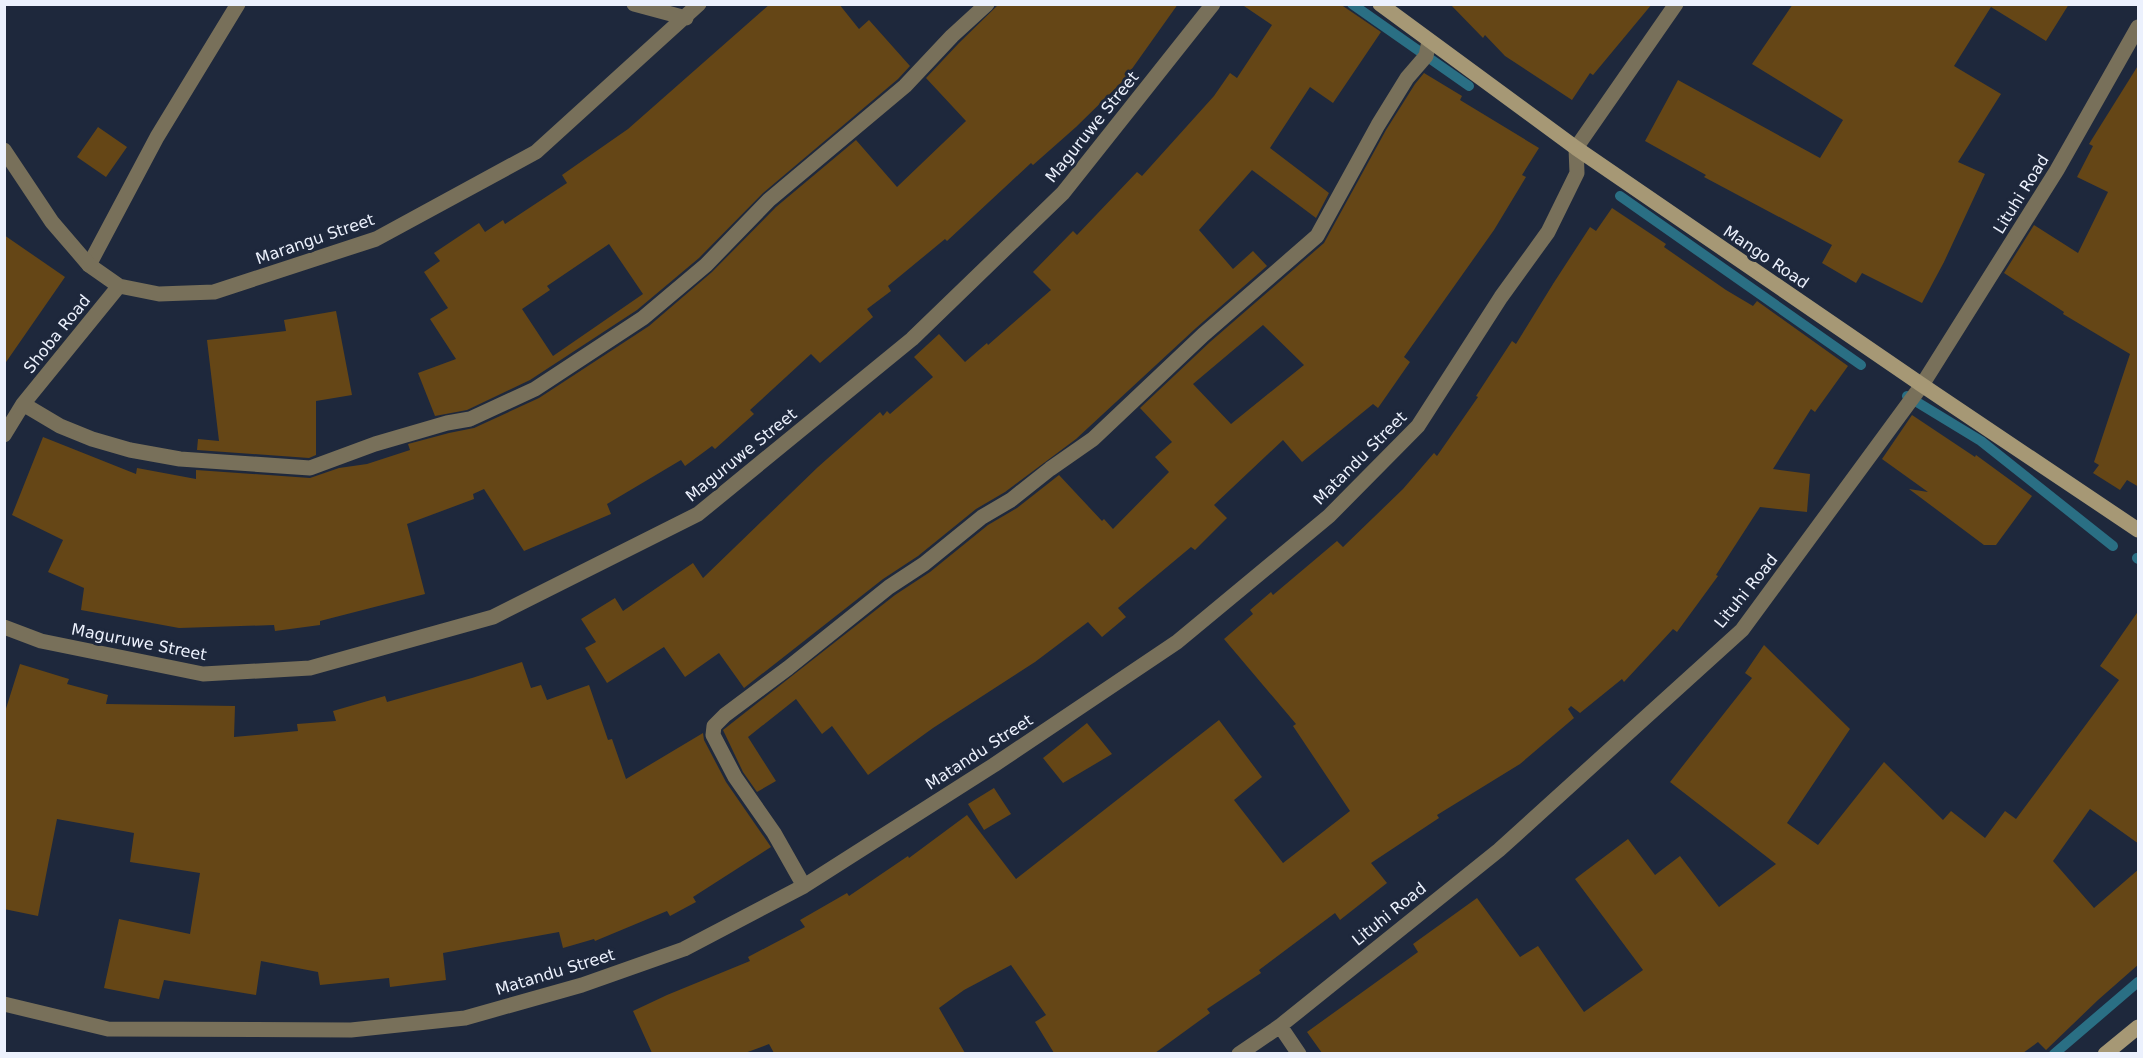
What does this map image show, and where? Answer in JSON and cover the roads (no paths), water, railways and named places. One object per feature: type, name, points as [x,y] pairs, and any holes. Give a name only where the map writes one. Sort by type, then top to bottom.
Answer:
[{"type":"street","points":[[89,265],[158,137],[238,4]]},
{"type":"street","points":[[634,4],[686,18]]},
{"type":"street","name":"Marangu Street","points":[[4,150],[52,222],[89,265],[119,285],[159,294],[214,292],[375,239],[536,152],[699,4]]},
{"type":"street","points":[[23,404],[60,426],[92,439],[130,450],[180,459],[310,468],[385,441],[447,423],[470,419],[535,389],[643,318],[706,265],[769,200],[904,86],[952,36],[987,4]]},
{"type":"street","name":"Maguruwe Street","points":[[4,627],[41,641],[203,674],[310,668],[493,617],[698,514],[912,339],[1063,193],[1213,4]]},
{"type":"street","name":"Mango Road","points":[[1380,4],[1576,148],[1922,385],[2139,530]]},
{"type":"street","points":[[1576,148],[1676,4]]},
{"type":"street","name":"Lituhi Road","points":[[1239,1053],[1280,1026],[1499,850],[1742,630],[1922,385],[2057,170],[2139,27]]},
{"type":"street","points":[[804,886],[774,833],[735,777],[713,735],[714,726],[889,587],[924,564],[982,517],[1011,500],[1092,439],[1203,335],[1317,236],[1378,125],[1407,78],[1426,56],[1429,41]]},
{"type":"street","name":"Matandu Street","points":[[4,1004],[108,1029],[351,1030],[465,1018],[582,985],[684,949],[804,886],[993,765],[1176,642],[1329,516],[1418,426],[1501,297],[1548,232],[1578,173],[1576,148]]},
{"type":"street","name":"Shoba Road","points":[[4,435],[23,404],[119,285]]},
{"type":"street","points":[[1280,1026],[1299,1053]]},
{"type":"street","points":[[2105,1053],[2139,1027]]},
{"type":"waterway","points":[[1352,4],[1469,86]]},
{"type":"waterway","points":[[1620,196],[1861,365]]},
{"type":"waterway","points":[[1907,396],[1981,441],[2113,546]]},
{"type":"waterway","points":[[2054,1054],[2138,982]]}]
